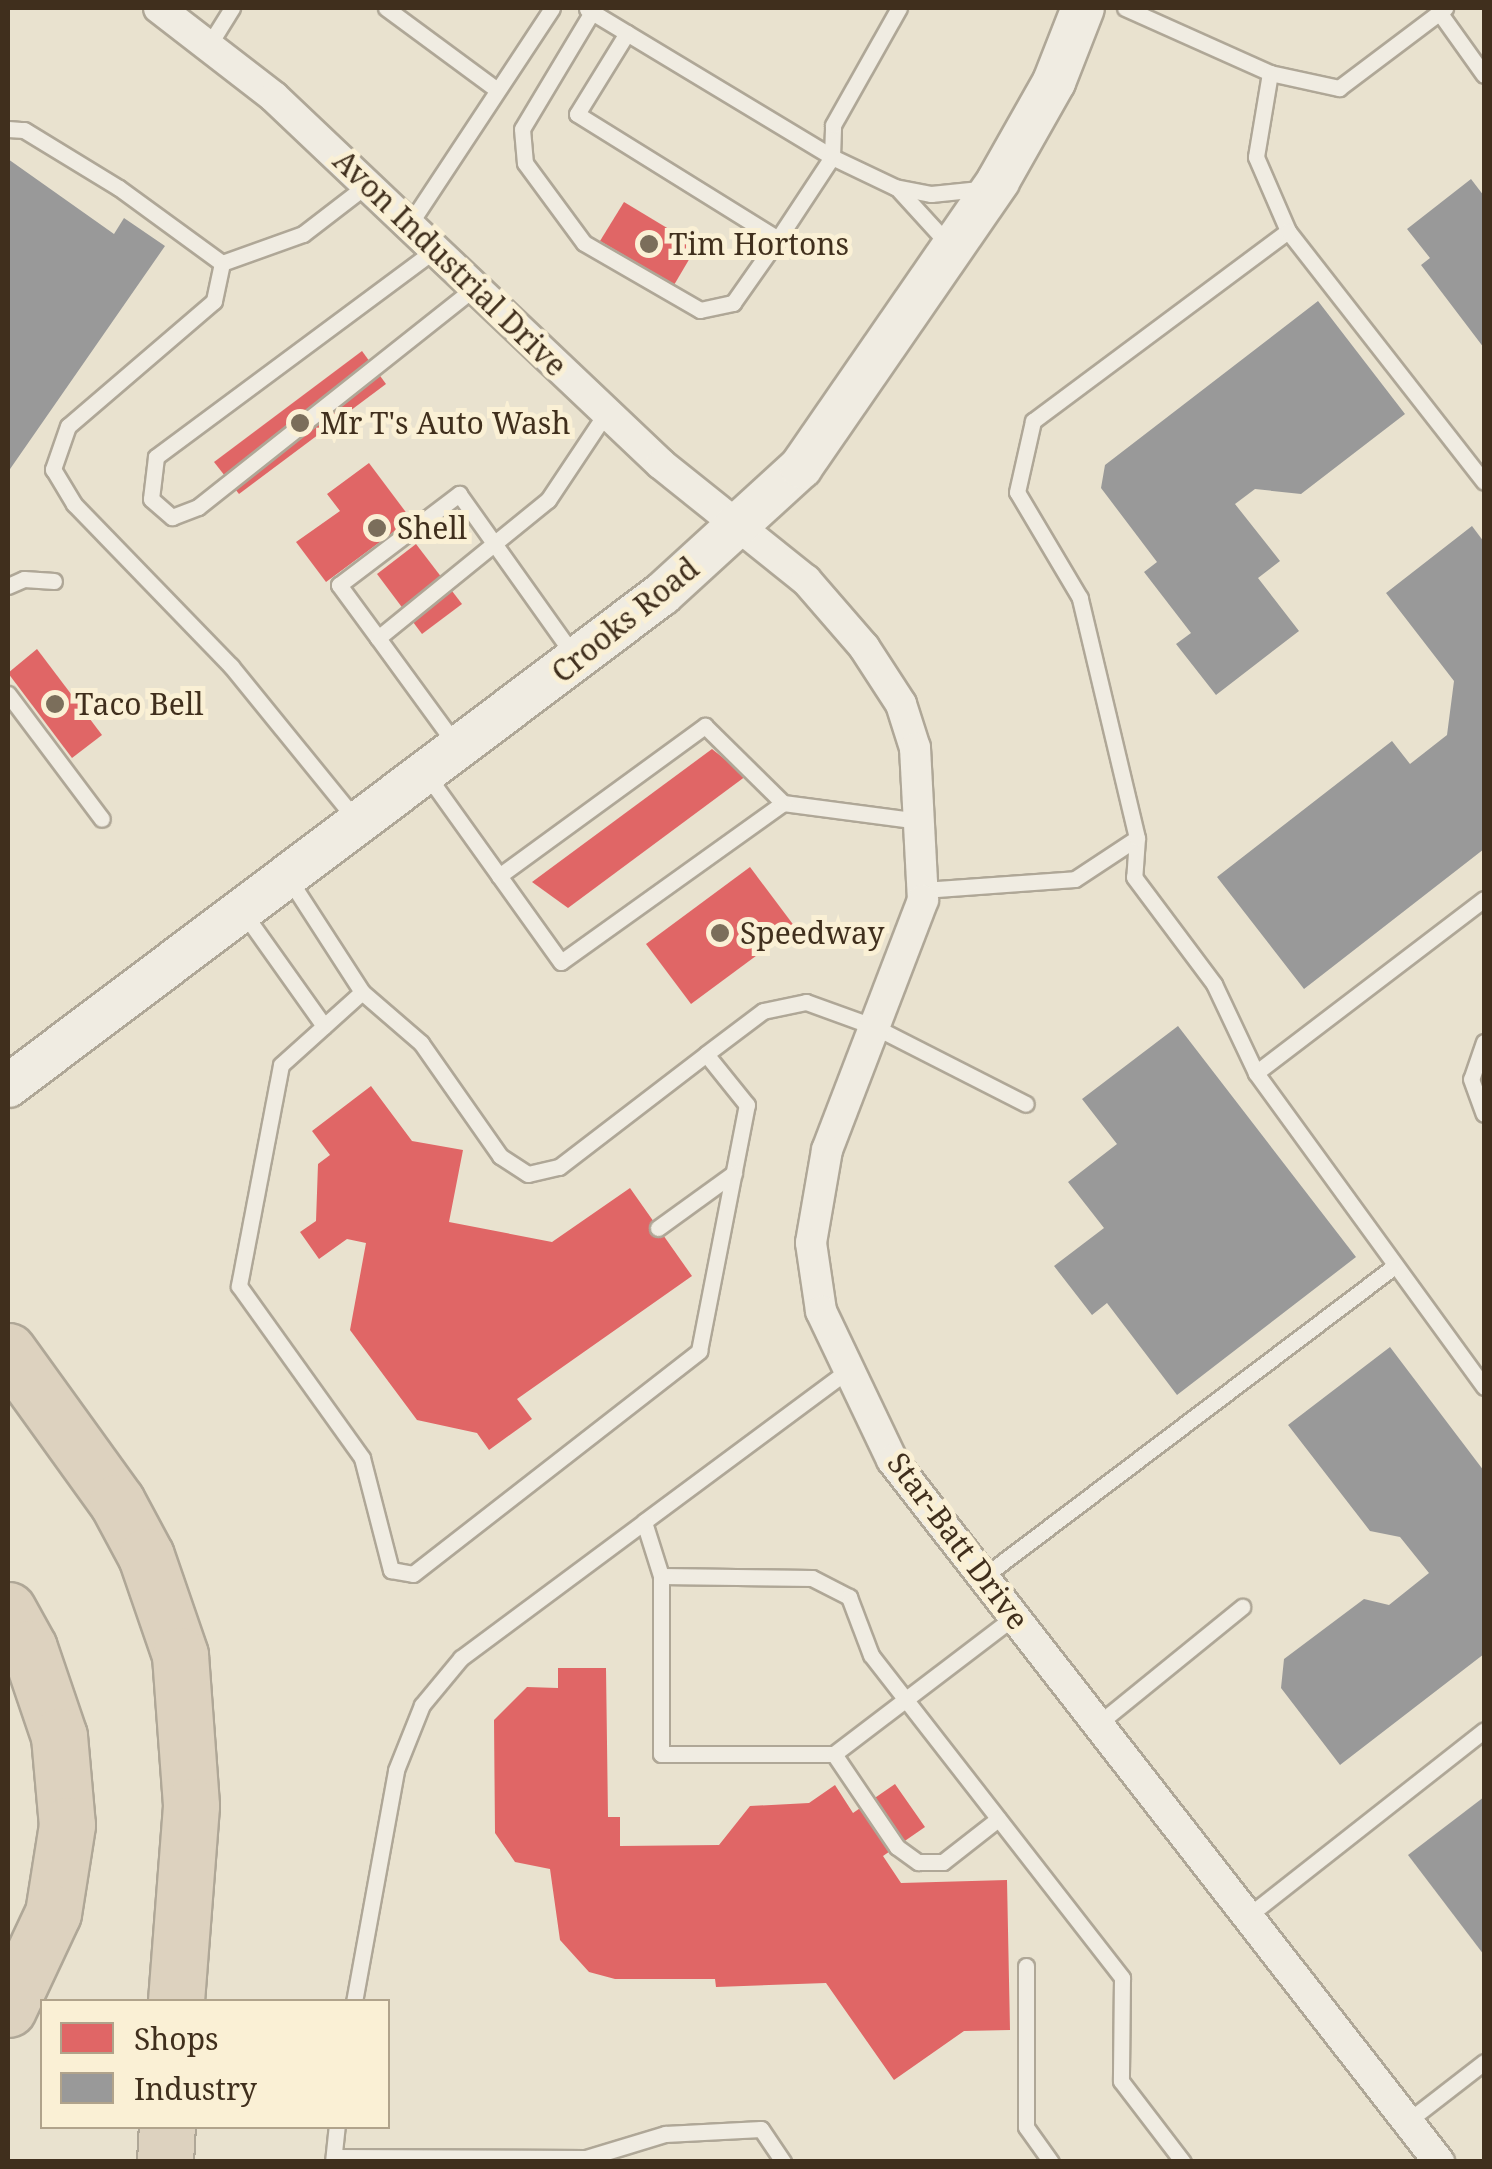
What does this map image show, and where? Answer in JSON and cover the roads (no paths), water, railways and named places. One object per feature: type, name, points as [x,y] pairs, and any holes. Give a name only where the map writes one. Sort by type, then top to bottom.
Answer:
[{"type":"highway","points":[[8,1350],[117,1502],[146,1556],[180,1654],[191,1806],[176,1999]]},
{"type":"highway","points":[[8,1610],[29,1648],[59,1736],[68,1825],[52,1913],[8,2009]]},
{"type":"highway","points":[[164,2162],[167,2129]]},
{"type":"main road","name":"Crooks Road","points":[[8,1086],[578,661],[662,594],[801,466],[998,182],[1054,82],[1083,8]]},
{"type":"street","name":"Avon Industrial Drive","points":[[159,8],[371,182],[473,289],[735,526]]},
{"type":"street","name":"Star-Batt Drive","points":[[735,526],[806,580],[864,647],[901,704],[914,748],[923,822],[922,890],[827,1150],[811,1243],[821,1312],[892,1460],[1439,2162]]},
{"type":"lane","points":[[208,45],[232,8]]},
{"type":"lane","points":[[386,8],[496,89]]},
{"type":"lane","points":[[411,222],[552,8]]},
{"type":"lane","points":[[899,8],[834,125],[832,158],[733,302],[700,310],[584,243],[525,162],[522,129],[588,10],[832,158],[895,187],[958,194],[998,182]]},
{"type":"lane","points":[[1125,8],[1270,72],[1339,88],[1442,10],[1484,74]]},
{"type":"lane","points":[[628,32],[577,114],[778,238]]},
{"type":"lane","points":[[1270,72],[1256,156],[1288,230],[1484,482]]},
{"type":"lane","points":[[8,128],[24,130],[119,188],[222,263]]},
{"type":"lane","points":[[222,263],[303,234],[371,182]]},
{"type":"lane","points":[[895,187],[953,249]]},
{"type":"lane","points":[[1288,230],[1033,421],[1017,492],[1080,598],[1136,838],[1134,877],[1214,984],[1256,1073],[1392,1268],[1484,1386]]},
{"type":"lane","points":[[436,249],[156,457],[150,499],[172,517],[198,508],[473,289]]},
{"type":"lane","points":[[222,263],[214,301],[68,426],[54,469],[74,504],[231,666],[360,826]]},
{"type":"lane","points":[[378,638],[548,500],[606,413]]},
{"type":"lane","points":[[578,661],[459,494],[339,585],[378,638],[499,876],[560,962],[783,803]]},
{"type":"lane","points":[[8,586],[24,579],[54,581]]},
{"type":"lane","points":[[8,694],[102,819]]},
{"type":"lane","points":[[499,876],[704,726],[783,803],[923,822]]},
{"type":"lane","points":[[922,890],[1075,878],[1136,838]]},
{"type":"lane","points":[[289,879],[362,992],[421,1043],[500,1156],[528,1174],[559,1167],[763,1011],[806,1002],[875,1027],[1026,1104]]},
{"type":"lane","points":[[1256,1073],[1484,899]]},
{"type":"lane","points":[[244,912],[324,1026]]},
{"type":"lane","points":[[362,992],[280,1065],[239,1286],[362,1458],[391,1570],[413,1574],[699,1351],[747,1105],[706,1054]]},
{"type":"lane","points":[[1484,1042],[1470,1079],[1484,1114]]},
{"type":"lane","points":[[658,1228],[734,1173]]},
{"type":"lane","points":[[983,1577],[1392,1268]]},
{"type":"lane","points":[[355,1999],[396,1770],[422,1705],[461,1658],[847,1370]]},
{"type":"lane","points":[[644,1522],[662,1576],[661,1754],[834,1754],[1014,1617]]},
{"type":"lane","points":[[662,1576],[812,1578],[849,1596],[871,1655],[1122,1978],[1121,2081],[1183,2162]]},
{"type":"lane","points":[[1098,1724],[1242,1607]]},
{"type":"lane","points":[[1248,1916],[1484,1730]]},
{"type":"lane","points":[[834,1754],[897,1847],[918,1862],[942,1862],[998,1820]]},
{"type":"lane","points":[[1026,1966],[1026,2127],[1051,2162]]},
{"type":"lane","points":[[1408,2121],[1484,2062]]},
{"type":"lane","points":[[337,2129],[333,2160],[586,2158],[665,2134],[761,2130],[783,2162]]},
{"type":"place","name":"Tim Hortons","points":[[649,244]]},
{"type":"place","name":"Mr T's Auto Wash","points":[[300,423]]},
{"type":"place","name":"Shell","points":[[377,528]]},
{"type":"place","name":"Taco Bell","points":[[55,704]]},
{"type":"place","name":"Speedway","points":[[720,933]]}]
